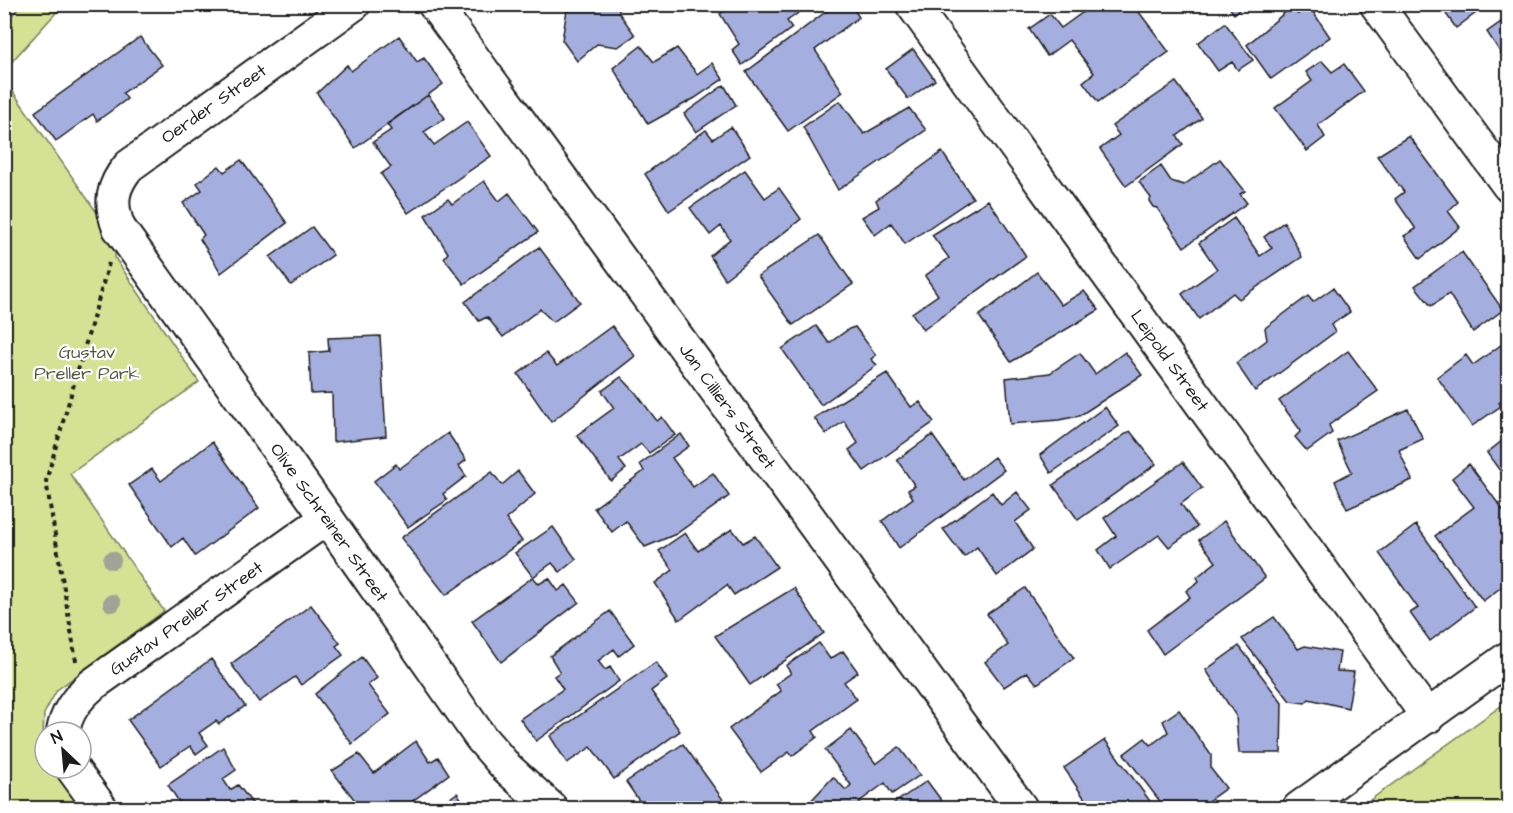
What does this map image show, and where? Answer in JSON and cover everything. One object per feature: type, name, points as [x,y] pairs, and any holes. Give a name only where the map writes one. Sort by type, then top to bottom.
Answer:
[{"type":"street","name":"Oerder Street","points":[[119,228],[113,207],[114,197],[116,186],[129,166],[354,4]]},
{"type":"street","name":"Jan Cilliers Street","points":[[434,4],[1021,808]]},
{"type":"street","name":"Leipold Street","points":[[912,4],[1428,717]]},
{"type":"street","points":[[1376,4],[1509,186]]},
{"type":"street","name":"Olive Schreiner Street","points":[[119,228],[482,738],[507,768],[551,808]]},
{"type":"street","name":"Gustav Preller Street","points":[[65,720],[81,694],[327,518]]},
{"type":"street","points":[[1299,808],[1509,658]]},
{"type":"street","points":[[81,780],[101,808]]},
{"type":"path","points":[[81,694],[46,481],[119,228]]},
{"type":"green space","points":[[21,5],[63,5],[5,69],[5,23]]},
{"type":"green space","name":"Gustav Preller Park","points":[[4,79],[98,214],[115,251],[115,258],[199,382],[70,474],[164,611],[57,690],[44,714],[44,720],[33,720],[33,780],[62,780],[82,808],[5,808]]},
{"type":"green space","points":[[1508,701],[1508,808],[1359,808]]},
{"type":"building","points":[[568,4],[619,4],[619,13],[635,35],[618,47],[597,44],[577,61],[562,40]]},
{"type":"building","points":[[733,4],[811,4],[787,21],[792,28],[742,65],[732,50],[739,44],[720,14]]},
{"type":"building","points":[[836,4],[850,4],[859,17],[815,50],[843,92],[788,131],[746,72]]},
{"type":"building","points":[[1089,4],[1133,4],[1169,52],[1098,102],[1083,82],[1094,73],[1069,40],[1047,56],[1029,29],[1050,14],[1061,28],[1086,10],[1085,7]]},
{"type":"building","points":[[1227,4],[1246,4],[1234,14]]},
{"type":"building","points":[[1439,4],[1488,4],[1456,28]]},
{"type":"building","points":[[1309,6],[1330,37],[1271,79],[1247,45],[1289,9],[1298,14]]},
{"type":"building","points":[[1508,17],[1508,64],[1487,32]]},
{"type":"building","points":[[1225,23],[1253,60],[1238,70],[1232,62],[1218,71],[1198,43]]},
{"type":"building","points":[[399,36],[417,62],[424,58],[443,84],[355,148],[317,93],[347,65],[351,71]]},
{"type":"building","points":[[140,37],[162,65],[123,93],[127,99],[97,121],[93,114],[56,141],[35,112]]},
{"type":"building","points":[[641,46],[654,62],[677,48],[697,74],[712,63],[723,79],[695,98],[648,124],[613,68]]},
{"type":"building","points":[[913,49],[935,80],[908,99],[886,69]]},
{"type":"building","points":[[1322,61],[1332,72],[1344,64],[1364,91],[1318,125],[1325,137],[1307,151],[1275,108],[1312,81],[1306,72]]},
{"type":"building","points":[[1176,82],[1202,118],[1177,136],[1183,144],[1126,186],[1100,149],[1119,135],[1112,126]]},
{"type":"building","points":[[724,85],[736,105],[696,132],[684,114]]},
{"type":"building","points":[[428,95],[445,118],[424,132],[434,145],[467,122],[491,156],[408,213],[381,174],[391,167],[373,142],[391,130],[387,124]]},
{"type":"building","points":[[840,101],[864,134],[909,108],[926,130],[838,190],[803,127]]},
{"type":"building","points":[[731,127],[750,155],[669,211],[645,174],[706,130],[713,139]]},
{"type":"building","points":[[1409,136],[1458,202],[1448,211],[1460,227],[1420,259],[1404,236],[1416,229],[1395,199],[1404,192],[1377,156]]},
{"type":"building","points":[[942,152],[973,198],[905,244],[891,223],[875,235],[862,217],[879,207],[876,200]]},
{"type":"building","points":[[1220,159],[1245,191],[1240,194],[1247,203],[1184,247],[1157,208],[1153,207],[1149,201],[1151,198],[1139,182],[1161,166],[1171,181],[1184,185]]},
{"type":"building","points":[[241,160],[287,223],[221,273],[200,239],[204,235],[183,203],[202,190],[197,183],[219,166],[224,172]]},
{"type":"building","points":[[745,170],[765,198],[779,188],[801,219],[725,279],[710,256],[730,239],[721,226],[710,235],[690,208]]},
{"type":"building","points":[[484,181],[499,201],[509,193],[538,232],[464,284],[444,258],[448,253],[425,215],[448,199],[452,204]]},
{"type":"building","points":[[988,200],[1026,256],[923,330],[912,313],[938,295],[925,276],[949,258],[932,235]]},
{"type":"building","points":[[1234,218],[1260,256],[1272,248],[1264,237],[1284,222],[1302,257],[1239,299],[1233,293],[1199,319],[1182,294],[1217,269],[1199,243]]},
{"type":"building","points":[[312,227],[333,255],[291,285],[270,257]]},
{"type":"building","points":[[819,235],[853,284],[793,325],[758,276]]},
{"type":"building","points":[[539,247],[580,302],[553,322],[540,309],[503,337],[487,317],[479,321],[465,302]]},
{"type":"building","points":[[1462,252],[1503,310],[1473,332],[1449,294],[1431,306],[1415,286]]},
{"type":"building","points":[[1037,272],[1061,305],[1084,291],[1099,310],[1011,362],[979,316]]},
{"type":"building","points":[[1333,288],[1350,312],[1331,325],[1335,332],[1255,391],[1236,363],[1267,340],[1265,328],[1308,296],[1313,302]]},
{"type":"building","points":[[612,326],[635,356],[551,422],[518,374],[546,353],[557,366]]},
{"type":"building","points":[[816,326],[829,343],[855,327],[876,355],[871,359],[877,365],[821,405],[782,349]]},
{"type":"building","points":[[380,336],[386,436],[333,442],[332,393],[311,394],[309,353],[329,351],[328,338]]},
{"type":"building","points":[[1508,340],[1508,396],[1499,403],[1501,406],[1472,426],[1437,377],[1466,355],[1473,365]]},
{"type":"building","points":[[1348,351],[1378,391],[1329,425],[1332,433],[1307,451],[1295,437],[1301,431],[1279,401]]},
{"type":"building","points":[[1125,352],[1142,375],[1079,416],[1010,424],[1006,378],[1050,373],[1080,353],[1095,374]]},
{"type":"building","points":[[887,373],[911,407],[920,402],[934,422],[864,471],[849,450],[858,443],[844,421],[826,434],[814,418]]},
{"type":"building","points":[[621,377],[657,421],[662,417],[675,435],[649,453],[641,444],[619,460],[626,469],[611,481],[577,435],[614,408],[602,391]]},
{"type":"building","points":[[1105,407],[1119,426],[1051,473],[1040,455]]},
{"type":"building","points":[[1408,409],[1423,439],[1399,450],[1412,480],[1347,509],[1335,481],[1352,472],[1337,441]]},
{"type":"building","points":[[1130,431],[1156,464],[1078,520],[1053,485]]},
{"type":"building","points":[[448,433],[466,460],[459,466],[466,476],[443,494],[447,500],[408,527],[374,481],[396,464],[399,469]]},
{"type":"building","points":[[681,434],[689,446],[672,458],[693,487],[713,473],[729,496],[676,534],[645,547],[626,521],[612,532],[594,508],[644,471],[640,464]]},
{"type":"building","points":[[932,435],[964,480],[994,457],[1004,470],[899,548],[882,521],[913,498],[908,490],[915,486],[897,460]]},
{"type":"building","points":[[1508,436],[1508,482],[1487,453]]},
{"type":"building","points":[[212,442],[259,508],[195,556],[183,538],[172,547],[129,485],[152,469],[161,481]]},
{"type":"building","points":[[1183,462],[1202,488],[1181,504],[1197,527],[1169,547],[1159,535],[1110,569],[1098,550],[1116,536],[1104,518]]},
{"type":"building","points":[[1469,464],[1508,517],[1508,574],[1505,576],[1508,582],[1483,601],[1435,536],[1474,507],[1452,478]]},
{"type":"building","points":[[518,471],[535,494],[506,519],[522,541],[446,595],[401,538],[492,472],[502,485]]},
{"type":"building","points":[[992,492],[1001,505],[1017,492],[1031,510],[1015,522],[1033,549],[997,576],[977,547],[964,557],[943,529]]},
{"type":"building","points":[[1224,521],[1265,578],[1163,654],[1147,630],[1190,597],[1186,591],[1199,581],[1197,577],[1216,562],[1199,540]]},
{"type":"building","points":[[1416,525],[1475,607],[1430,641],[1410,613],[1418,608],[1379,553]]},
{"type":"building","points":[[553,527],[576,559],[560,572],[552,563],[533,577],[515,553]]},
{"type":"building","points":[[732,529],[743,543],[755,536],[777,567],[734,595],[727,585],[679,620],[655,583],[673,570],[659,551],[685,533],[698,551]]},
{"type":"building","points":[[533,577],[539,584],[549,578],[558,591],[566,585],[579,602],[501,662],[472,621]]},
{"type":"building","points":[[794,588],[824,633],[750,685],[715,636]]},
{"type":"building","points":[[1025,588],[1074,658],[1037,684],[1027,672],[1004,687],[985,662],[1008,645],[987,614]]},
{"type":"building","points":[[311,605],[340,643],[336,646],[343,655],[301,685],[295,677],[259,702],[231,664]]},
{"type":"building","points":[[610,611],[634,644],[619,656],[614,649],[598,661],[605,670],[610,667],[619,681],[536,741],[520,719],[563,689],[554,676],[560,672],[550,656]]},
{"type":"building","points":[[1274,617],[1298,649],[1305,646],[1340,652],[1337,671],[1354,672],[1348,708],[1309,699],[1305,703],[1290,701],[1242,639]]},
{"type":"building","points":[[819,643],[830,659],[843,651],[858,672],[844,682],[857,699],[813,731],[817,737],[792,756],[789,752],[761,772],[729,729],[781,691],[776,684],[791,673],[786,666]]},
{"type":"building","points":[[1239,646],[1282,703],[1281,753],[1239,753],[1236,716],[1206,670]]},
{"type":"building","points":[[362,657],[377,678],[368,685],[390,714],[352,744],[315,694]]},
{"type":"building","points":[[211,659],[245,706],[219,724],[216,721],[199,733],[208,745],[196,754],[190,746],[161,766],[128,720]]},
{"type":"building","points":[[656,662],[667,679],[651,691],[680,731],[614,779],[591,747],[567,763],[550,736]]},
{"type":"building","points":[[1179,710],[1211,755],[1211,769],[1226,788],[1198,808],[1192,803],[1184,808],[1165,808],[1124,754],[1145,738],[1151,745],[1168,732],[1163,721]]},
{"type":"building","points":[[851,730],[876,764],[899,747],[920,775],[892,794],[885,783],[859,802],[866,808],[813,808],[808,804],[833,777],[846,790],[851,785],[825,750]]},
{"type":"building","points":[[1105,740],[1155,808],[1091,808],[1064,768]]},
{"type":"building","points":[[416,741],[430,762],[438,757],[449,774],[403,808],[361,808],[332,771],[359,754],[374,773]]},
{"type":"building","points":[[683,744],[729,808],[644,808],[626,782]]},
{"type":"building","points":[[223,747],[236,770],[223,779],[230,790],[238,785],[256,808],[183,808],[168,785]]},
{"type":"building","points":[[927,781],[947,808],[892,808],[890,806]]},
{"type":"building","points":[[457,793],[468,808],[436,808]]}]
